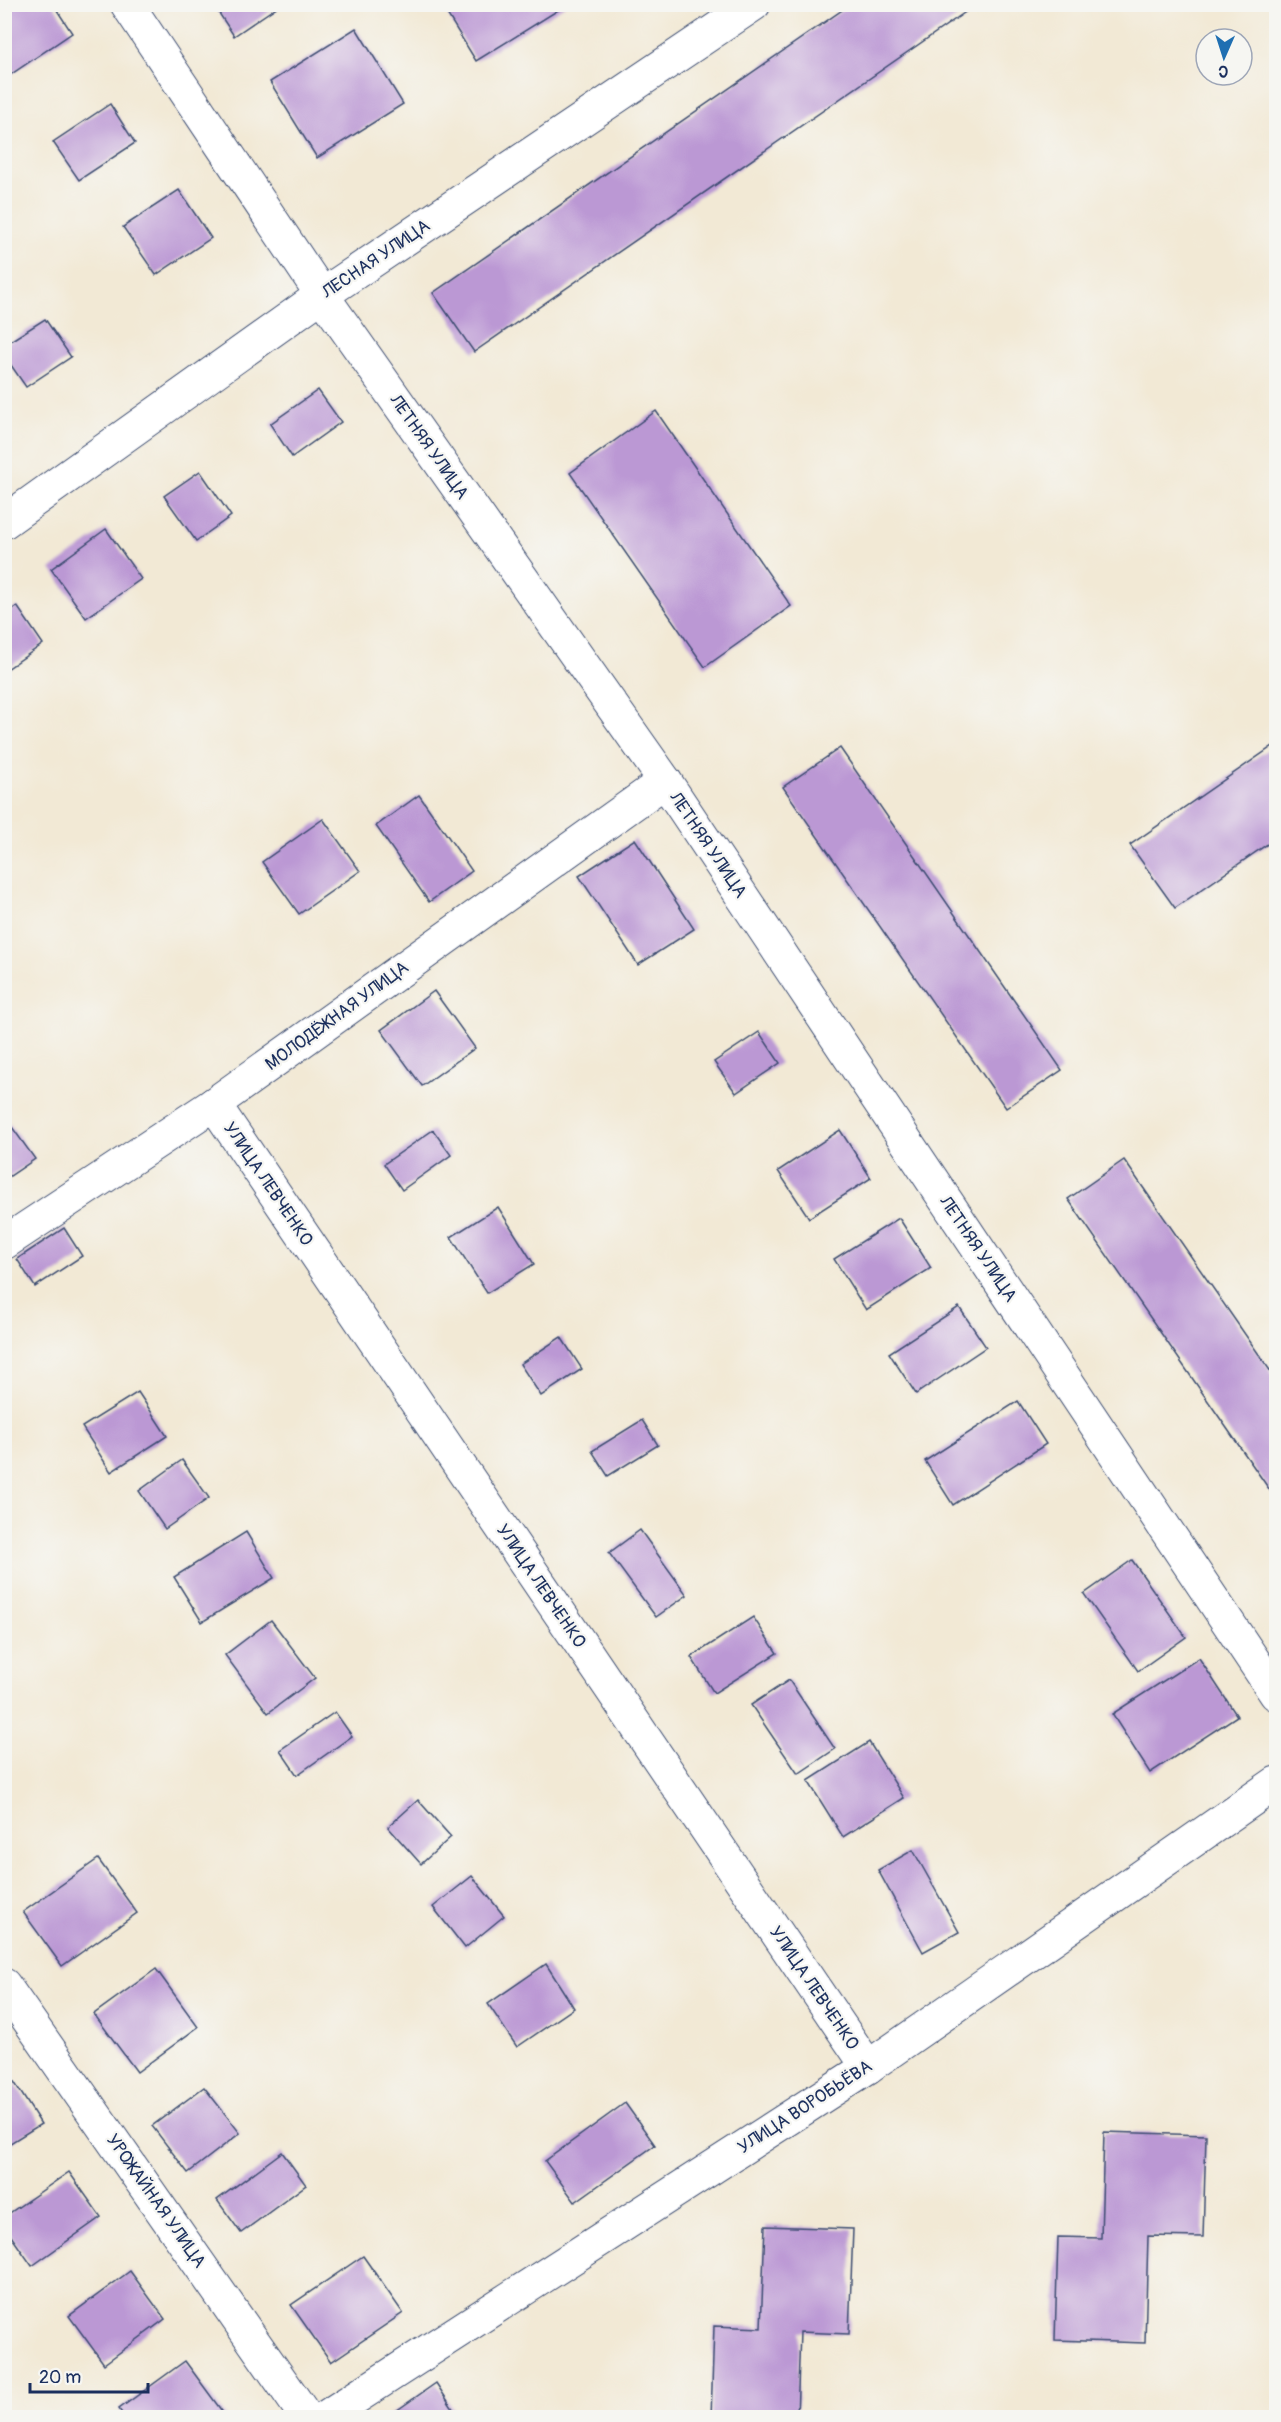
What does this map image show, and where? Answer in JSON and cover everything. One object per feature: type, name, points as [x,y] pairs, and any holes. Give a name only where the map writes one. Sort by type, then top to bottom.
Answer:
[{"type":"street","name":"ЛЕТНЯЯ УЛИЦА","points":[[127,4],[322,296],[665,781],[1276,1694]]},
{"type":"street","name":"ЛЕСНАЯ УЛИЦА","points":[[4,522],[322,296],[754,4]]},
{"type":"street","name":"МОЛОДЁЖНАЯ УЛИЦА","points":[[4,1244],[214,1104],[665,781]]},
{"type":"street","name":"УЛИЦА ЛЕВЧЕНКО","points":[[214,1104],[868,2067]]},
{"type":"street","name":"УЛИЦА ВОРОБЬЁВА","points":[[324,2418],[868,2067],[1276,1783]]},
{"type":"street","name":"УРОЖАЙНАЯ УЛИЦА","points":[[4,1985],[307,2418]]},
{"type":"building","points":[[4,4],[53,4],[72,33],[4,79]]},
{"type":"building","points":[[213,4],[281,4],[234,36]]},
{"type":"building","points":[[441,4],[568,4],[476,61]]},
{"type":"building","points":[[851,4],[977,4],[474,352],[433,293]]},
{"type":"building","points":[[356,28],[403,104],[317,158],[270,82]]},
{"type":"building","points":[[110,104],[135,143],[79,180],[53,142]]},
{"type":"building","points":[[179,190],[211,238],[156,275],[123,227]]},
{"type":"building","points":[[45,319],[71,357],[26,387],[4,355],[4,345]]},
{"type":"building","points":[[318,390],[341,422],[292,457],[270,424]]},
{"type":"building","points":[[656,411],[791,606],[705,667],[570,473]]},
{"type":"building","points":[[200,471],[231,516],[196,541],[164,496]]},
{"type":"building","points":[[106,529],[141,579],[86,618],[51,569]]},
{"type":"building","points":[[17,606],[43,644],[4,671],[4,615]]},
{"type":"building","points":[[1276,744],[1276,838],[1175,908],[1130,845]]},
{"type":"building","points":[[840,748],[1062,1070],[1006,1108],[783,787]]},
{"type":"building","points":[[419,795],[472,871],[429,902],[376,826]]},
{"type":"building","points":[[323,819],[360,871],[299,914],[262,862]]},
{"type":"building","points":[[635,839],[694,929],[638,965],[579,876]]},
{"type":"building","points":[[434,991],[475,1048],[422,1086],[381,1030]]},
{"type":"building","points":[[759,1032],[780,1063],[736,1093],[714,1062]]},
{"type":"building","points":[[4,1116],[35,1159],[4,1180]]},
{"type":"building","points":[[433,1130],[451,1155],[402,1190],[384,1164]]},
{"type":"building","points":[[840,1130],[871,1178],[809,1218],[778,1171]]},
{"type":"building","points":[[1124,1160],[1276,1379],[1276,1499],[1068,1199]]},
{"type":"building","points":[[498,1207],[534,1264],[487,1293],[451,1237]]},
{"type":"building","points":[[899,1218],[931,1268],[866,1310],[834,1259]]},
{"type":"building","points":[[64,1228],[82,1256],[35,1287],[17,1259]]},
{"type":"building","points":[[959,1307],[986,1347],[916,1394],[889,1353]]},
{"type":"building","points":[[561,1337],[582,1369],[541,1396],[520,1364]]},
{"type":"building","points":[[138,1392],[167,1436],[111,1472],[82,1427]]},
{"type":"building","points":[[1018,1401],[1046,1444],[953,1505],[925,1461]]},
{"type":"building","points":[[642,1420],[658,1445],[608,1476],[592,1451]]},
{"type":"building","points":[[182,1460],[209,1498],[165,1529],[139,1491]]},
{"type":"building","points":[[640,1530],[687,1595],[656,1617],[609,1553]]},
{"type":"building","points":[[246,1532],[274,1578],[202,1622],[174,1577]]},
{"type":"building","points":[[1132,1560],[1186,1637],[1138,1671],[1084,1594]]},
{"type":"building","points":[[753,1617],[777,1653],[714,1693],[691,1657]]},
{"type":"building","points":[[271,1620],[315,1678],[268,1713],[225,1655]]},
{"type":"building","points":[[1199,1658],[1237,1716],[1150,1773],[1112,1714]]},
{"type":"building","points":[[789,1680],[835,1749],[798,1774],[751,1705]]},
{"type":"building","points":[[335,1712],[352,1736],[297,1775],[280,1750]]},
{"type":"building","points":[[869,1742],[904,1798],[843,1837],[808,1781]]},
{"type":"building","points":[[418,1800],[451,1837],[421,1864],[388,1827]]},
{"type":"building","points":[[913,1850],[959,1932],[923,1952],[878,1870]]},
{"type":"building","points":[[98,1859],[137,1913],[62,1966],[23,1912]]},
{"type":"building","points":[[472,1876],[504,1916],[465,1948],[433,1907]]},
{"type":"building","points":[[546,1964],[574,2008],[517,2047],[488,2004]]},
{"type":"building","points":[[156,1969],[198,2027],[137,2072],[94,2014]]},
{"type":"building","points":[[4,2066],[41,2124],[4,2147]]},
{"type":"building","points":[[204,2087],[240,2133],[188,2173],[152,2126]]},
{"type":"building","points":[[625,2103],[655,2145],[575,2202],[545,2161]]},
{"type":"building","points":[[1104,2132],[1206,2135],[1203,2237],[1148,2236],[1145,2343],[1055,2340],[1058,2237],[1101,2238]]},
{"type":"building","points":[[282,2152],[306,2185],[241,2233],[217,2200]]},
{"type":"building","points":[[69,2172],[101,2217],[32,2266],[4,2226],[4,2217]]},
{"type":"building","points":[[765,2226],[853,2229],[849,2334],[800,2332],[797,2418],[711,2418],[714,2326],[761,2328]]},
{"type":"building","points":[[363,2256],[403,2313],[331,2362],[291,2305]]},
{"type":"building","points":[[130,2271],[165,2319],[104,2364],[69,2316]]},
{"type":"building","points":[[185,2361],[227,2418],[125,2418],[119,2409]]},
{"type":"building","points":[[436,2383],[459,2418],[386,2418]]}]
